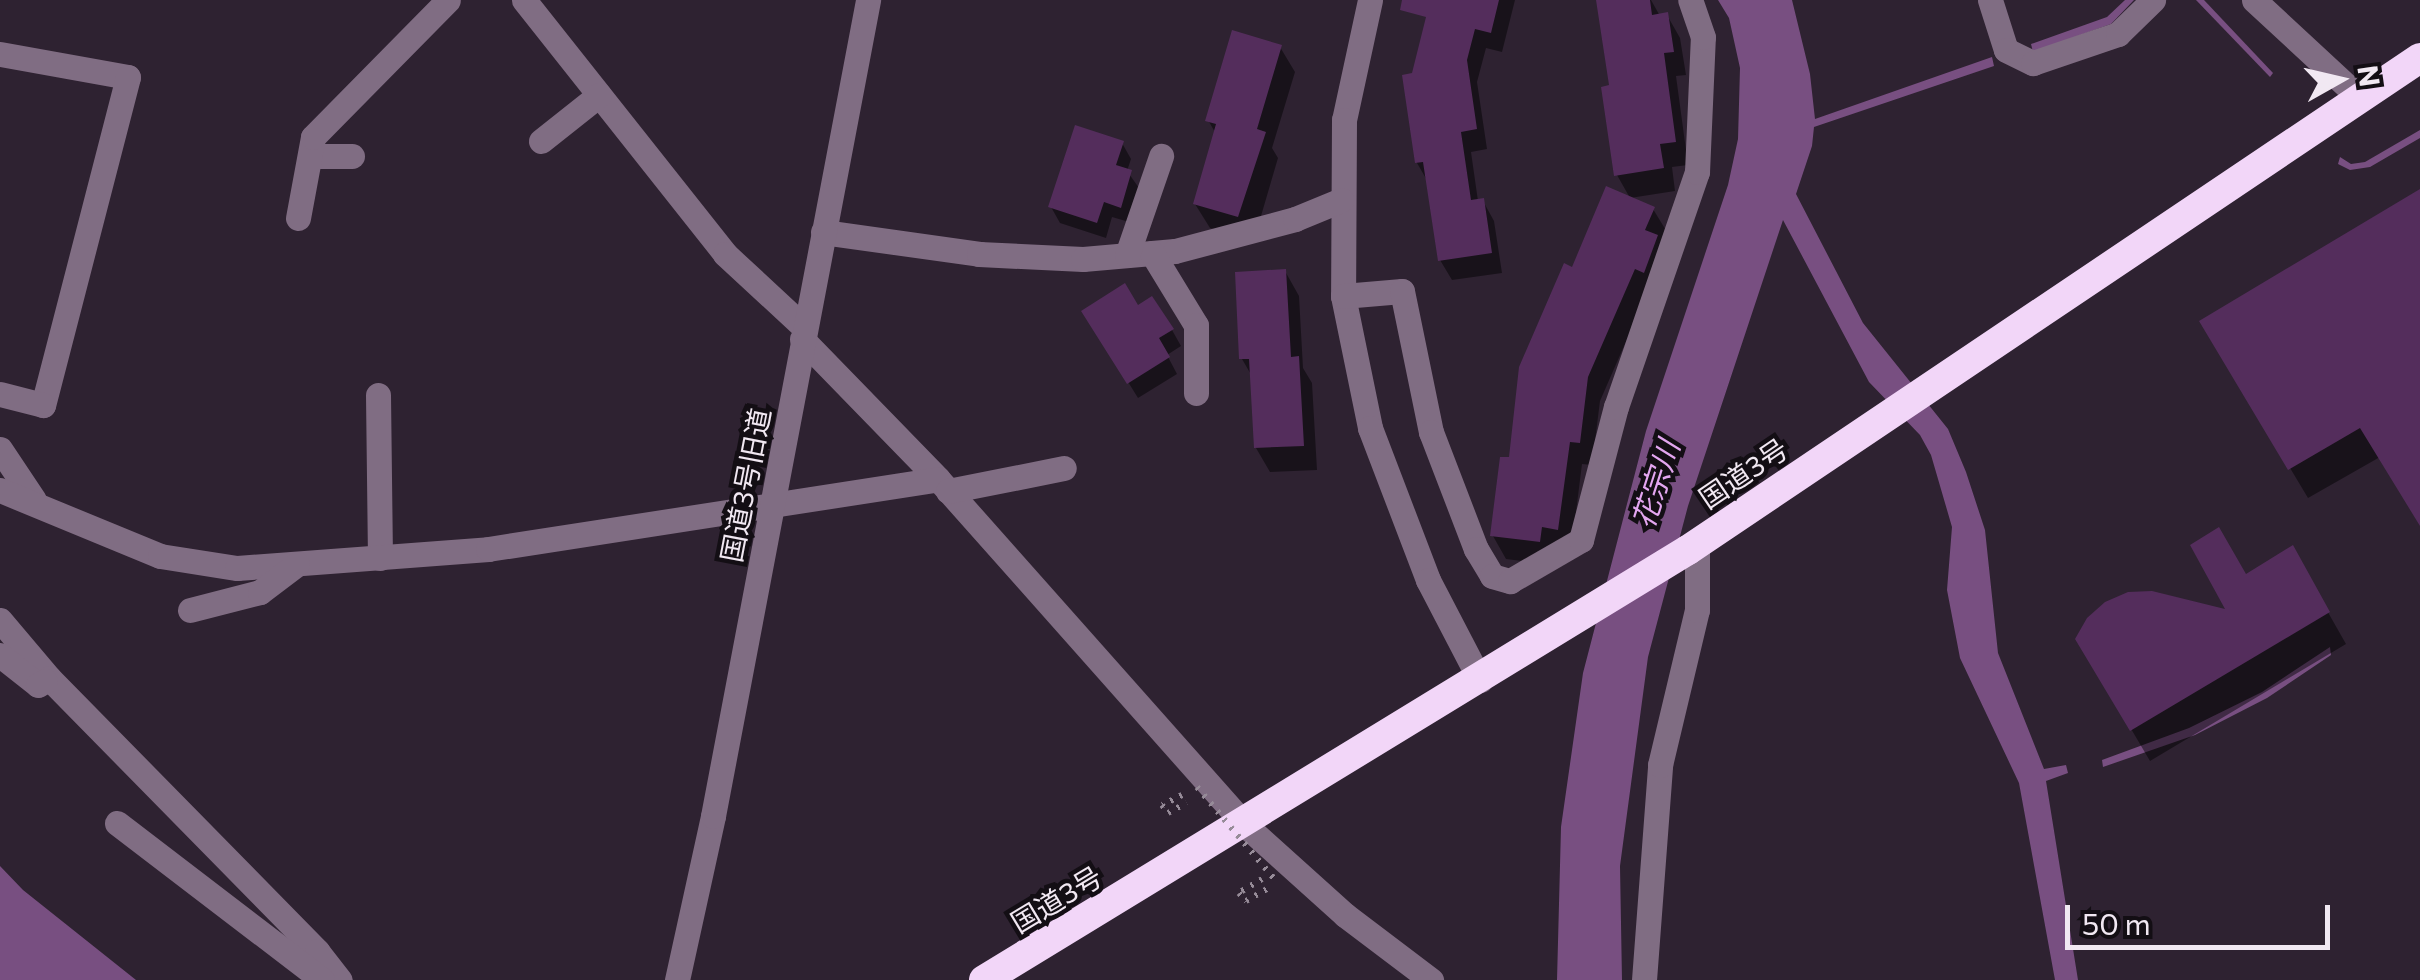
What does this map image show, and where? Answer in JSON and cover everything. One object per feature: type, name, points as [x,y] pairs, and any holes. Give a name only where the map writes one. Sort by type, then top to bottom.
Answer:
[{"type":"highway","name":"国道3号","points":[[984,980],[1693,547],[2420,58]]},
{"type":"street","points":[[298,218],[313,137],[448,0]]},
{"type":"street","points":[[524,0],[725,254],[943,485],[1244,824],[1345,915],[1431,980]]},
{"type":"street","name":"国道3号旧道","points":[[677,980],[868,0]]},
{"type":"street","points":[[1370,0],[1344,120],[1340,200],[1344,296],[1370,428],[1428,580],[1480,680]]},
{"type":"street","points":[[1344,296],[1402,291],[1430,432],[1476,550],[1492,576],[1510,582],[1581,540],[1616,408],[1697,172],[1703,37],[1690,0]]},
{"type":"street","points":[[1990,0],[2006,50],[2033,63],[2118,34],[2153,0]]},
{"type":"street","points":[[2254,0],[2360,98]]},
{"type":"street","points":[[0,54],[128,77],[43,405],[0,394]]},
{"type":"street","points":[[540,140],[599,94]]},
{"type":"street","points":[[310,156],[352,156]]},
{"type":"street","points":[[1160,156],[1140,254],[1196,325],[1196,393]]},
{"type":"street","points":[[823,232],[979,254],[1084,259],[1140,254],[1295,220],[1340,200]]},
{"type":"street","points":[[378,395],[380,558]]},
{"type":"street","points":[[0,449],[34,500]]},
{"type":"street","points":[[0,490],[34,500],[160,556],[237,568],[488,549],[772,503],[1064,468]]},
{"type":"street","points":[[1644,980],[1660,764],[1697,610],[1693,547]]},
{"type":"street","points":[[190,610],[260,592],[297,564]]},
{"type":"street","points":[[0,620],[49,678],[318,951],[340,980]]},
{"type":"street","points":[[0,654],[38,685],[49,678]]},
{"type":"street","points":[[117,823],[322,980]]},
{"type":"path","points":[[1197,787],[1278,882],[1246,901],[1239,893],[1264,877]]},
{"type":"path","points":[[1162,805],[1168,813]]},
{"type":"water","name":"花宗川","points":[[1718,0],[1792,0],[1810,74],[1815,119],[1992,57],[1994,66],[1814,127],[1796,194],[1863,323],[1948,429],[1966,472],[1985,530],[1998,653],[2044,769],[2066,765],[2068,773],[2046,781],[2078,980],[2055,980],[2019,783],[1960,658],[1947,590],[1952,527],[1931,455],[1920,435],[1869,382],[1783,220],[1688,506],[1648,657],[1620,866],[1622,980],[1557,980],[1561,827],[1583,673],[1646,431],[1728,185],[1738,139],[1740,68],[1729,18]]},
{"type":"water","points":[[2125,0],[2134,0],[2111,24],[2033,52],[2031,44],[2107,17]]},
{"type":"water","points":[[2196,0],[2204,0],[2273,73],[2270,77]]},
{"type":"water","points":[[2420,130],[2420,138],[2370,167],[2350,170],[2338,164],[2340,157],[2351,164],[2365,162]]},
{"type":"water","points":[[2330,647],[2331,655],[2267,698],[2195,735],[2103,767],[2102,760],[2189,728],[2262,692]]},
{"type":"water","points":[[0,866],[23,890],[136,980],[0,980]]},
{"type":"building","points":[[1402,0],[1499,0],[1491,33],[1475,29],[1467,60],[1477,129],[1461,132],[1471,200],[1484,198],[1492,253],[1438,261],[1423,162],[1415,163],[1402,75],[1412,73],[1426,17],[1400,10]]},
{"type":"building","points":[[1596,0],[1650,0],[1652,15],[1668,12],[1674,52],[1664,53],[1676,142],[1660,144],[1664,168],[1614,176],[1601,87],[1609,85]]},
{"type":"building","points":[[1232,30],[1282,45],[1257,129],[1266,132],[1238,217],[1193,204],[1216,124],[1205,121]]},
{"type":"building","points":[[1075,125],[1124,141],[1116,165],[1132,170],[1121,208],[1104,202],[1097,223],[1048,207]]},
{"type":"building","points":[[1606,186],[1655,207],[1645,230],[1658,235],[1644,273],[1635,269],[1588,377],[1580,443],[1570,442],[1558,530],[1542,527],[1540,542],[1490,536],[1500,457],[1509,457],[1519,367],[1564,263],[1572,267]]},
{"type":"building","points":[[2420,189],[2420,526],[2360,428],[2288,470],[2199,321]]},
{"type":"building","points":[[1286,269],[1291,357],[1299,356],[1304,446],[1254,448],[1249,359],[1239,359],[1235,272]]},
{"type":"building","points":[[1125,283],[1138,305],[1152,296],[1174,329],[1159,338],[1170,357],[1127,384],[1081,311]]},
{"type":"building","points":[[2219,527],[2246,574],[2293,545],[2330,612],[2130,731],[2075,639],[2087,618],[2105,602],[2128,592],[2152,591],[2225,609],[2190,545]]}]
